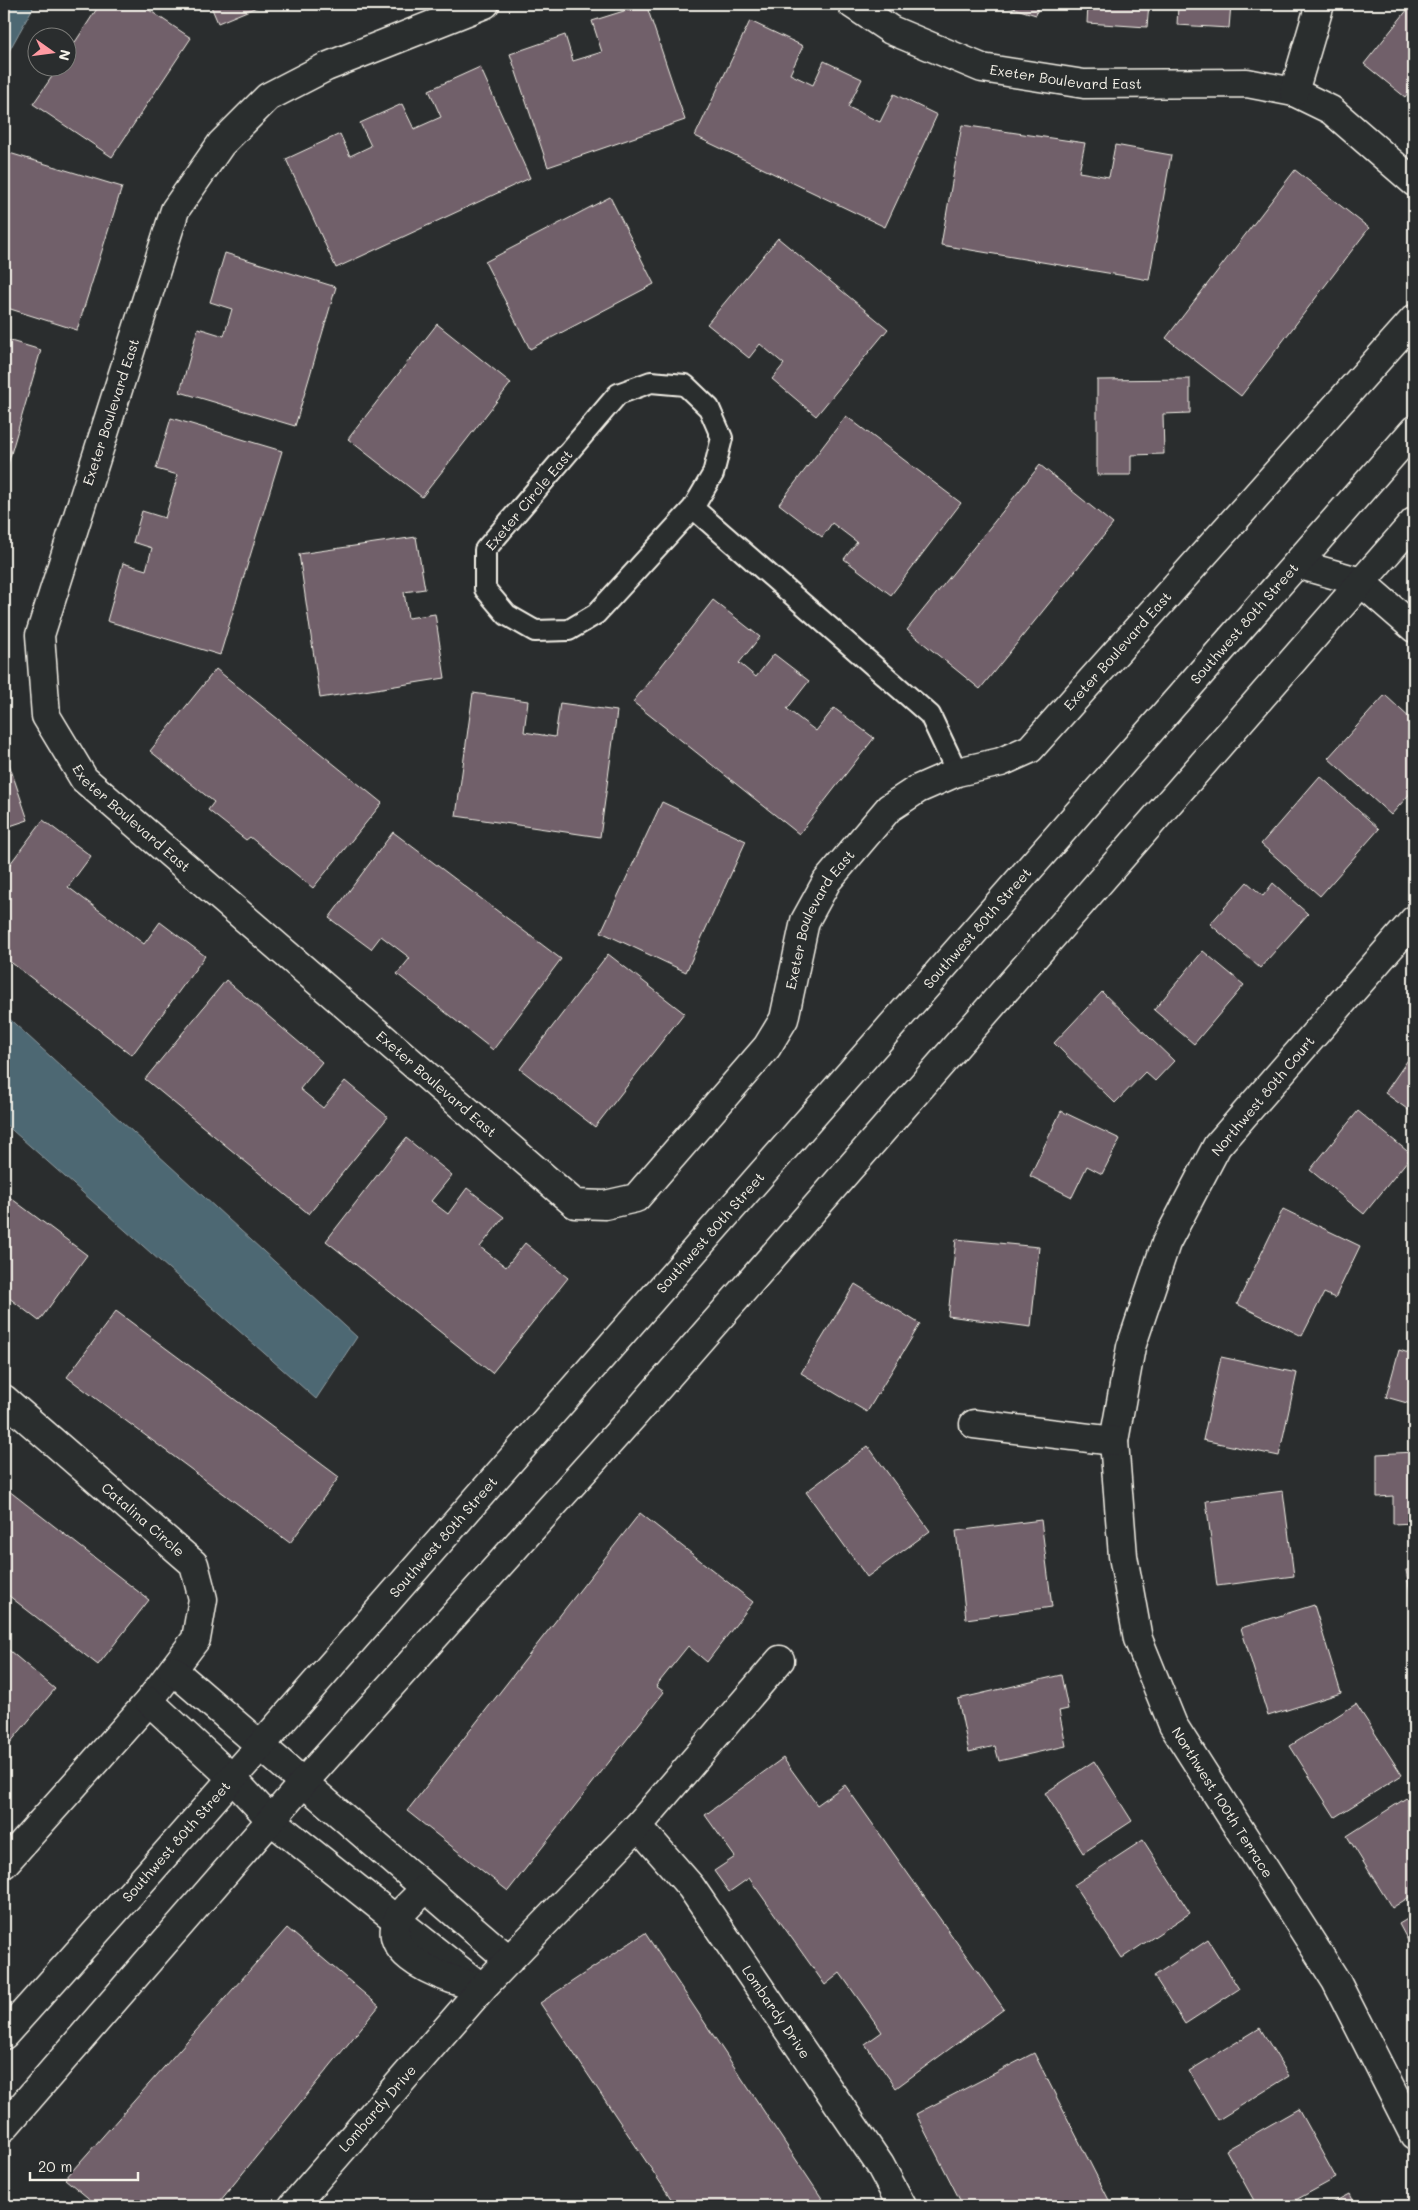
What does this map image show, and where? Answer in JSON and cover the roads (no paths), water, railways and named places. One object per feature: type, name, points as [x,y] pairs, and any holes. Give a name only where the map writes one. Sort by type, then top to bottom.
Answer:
[{"type":"street","name":"Exeter Boulevard East","points":[[485,4],[326,67],[268,97],[221,144],[175,210],[40,635],[46,716],[84,779],[576,1204],[604,1205],[636,1198],[767,1048],[784,1019],[805,921],[827,881],[889,808],[918,789],[957,772],[1001,762],[1030,749],[1414,319]]},
{"type":"street","name":"Exeter Boulevard East","points":[[852,4],[891,30],[982,68],[1084,84],[1246,83],[1294,92],[1331,110],[1414,182]]},
{"type":"street","points":[[1294,92],[1320,4]]},
{"type":"street","name":"Southwest 80th Street","points":[[4,2034],[1414,430]]},
{"type":"street","points":[[4,2127],[272,1821],[303,1783],[642,1406],[1414,522]]},
{"type":"street","points":[[1297,564],[1361,582],[1414,628]]},
{"type":"street","name":"Northwest 80th Court","points":[[1114,1441],[1131,1347],[1166,1243],[1217,1146],[1414,920]]},
{"type":"street","name":"Catalina Circle","points":[[4,1398],[194,1564],[203,1599],[196,1639],[173,1670],[149,1701],[4,1864]]},
{"type":"street","points":[[974,1424],[1114,1441]]},
{"type":"street","name":"Northwest 100th Terrace","points":[[1114,1441],[1124,1556],[1138,1639],[1172,1725],[1336,1981],[1414,2135]]},
{"type":"street","name":"Lombardy Drive","points":[[293,2206],[482,1988],[638,1826],[780,1660]]},
{"type":"street","points":[[173,1670],[509,1960]]},
{"type":"street","points":[[149,1701],[231,1778],[272,1821],[397,1919]]},
{"type":"street","name":"Lombardy Drive","points":[[638,1826],[691,1887],[880,2165],[902,2206]]},
{"type":"street","points":[[425,1889],[397,1919],[395,1939],[400,1947],[422,1967],[440,1976],[482,1988]]},
{"type":"lane","name":"Exeter Circle East","points":[[651,382],[686,385],[709,408],[722,438],[713,474],[693,508],[596,614],[568,630],[535,631],[508,615],[485,589],[485,550],[618,394],[651,382]]},
{"type":"lane","points":[[693,508],[930,715],[957,772]]},
{"type":"water","points":[[4,4],[35,4],[4,60]]},
{"type":"water","points":[[4,1014],[357,1337],[316,1399],[4,1123]]}]
